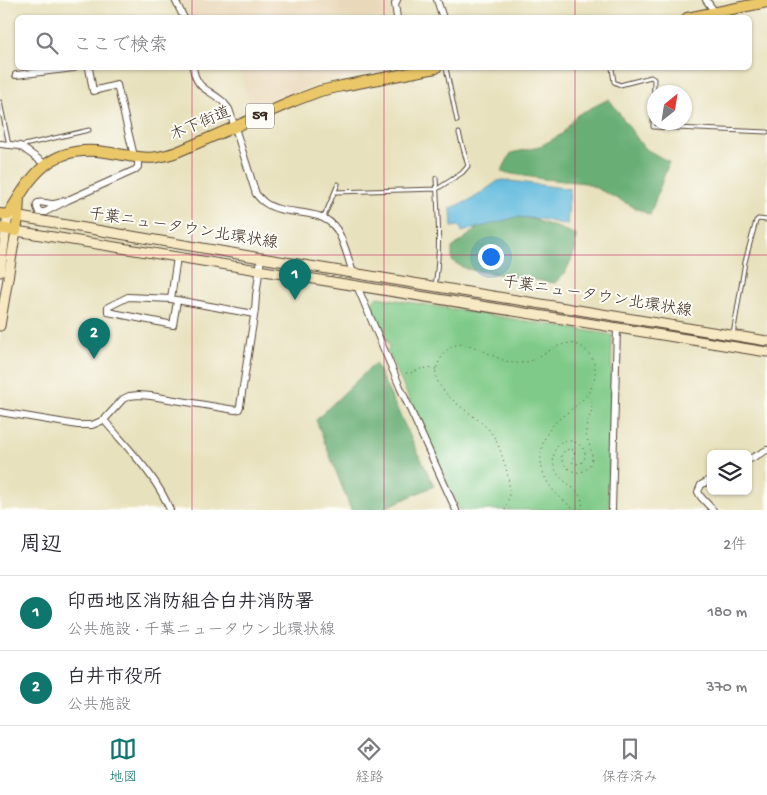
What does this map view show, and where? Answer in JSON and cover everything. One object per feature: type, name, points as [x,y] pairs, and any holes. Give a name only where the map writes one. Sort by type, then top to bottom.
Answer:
[{"type":"main road","points":[[701,15],[767,2]]},
{"type":"main road","name":"木下街道","points":[[8,230],[9,216],[19,196],[31,179],[45,164],[64,155],[74,152],[102,151],[145,158],[159,157],[177,152],[320,91],[406,70]]},
{"type":"main road","name":"千葉ニュータウン北環状線","points":[[9,216],[767,341]]},
{"type":"main road","points":[[0,272],[8,230]]},
{"type":"main road","points":[[0,326],[8,230]]},
{"type":"main road","name":"千葉ニュータウン北環状線","points":[[8,230],[767,352]]},
{"type":"street","points":[[175,0],[182,15]]},
{"type":"street","points":[[397,0],[395,4],[397,15]]},
{"type":"street","points":[[438,0],[442,15]]},
{"type":"street","points":[[706,0],[715,12]]},
{"type":"street","points":[[16,76],[32,70]]},
{"type":"street","points":[[68,200],[138,167],[117,85],[93,91],[88,70]]},
{"type":"street","points":[[194,70],[198,84],[221,100],[229,109],[256,194],[265,203],[278,208],[324,218],[333,225],[338,231],[353,273]]},
{"type":"street","points":[[0,144],[20,146],[45,164]]},
{"type":"street","points":[[177,257],[174,300],[173,325],[108,312],[108,307],[128,297],[174,300],[254,314]]},
{"type":"street","points":[[0,412],[78,425],[92,425],[104,420],[123,399],[139,395],[235,410],[239,409],[261,258]]},
{"type":"street","points":[[357,286],[456,510]]},
{"type":"street","points":[[612,510],[617,328]]},
{"type":"street","points":[[104,420],[151,474],[170,510]]},
{"type":"street","points":[[752,458],[767,450]]},
{"type":"street","points":[[707,481],[701,485],[698,492],[713,510]]},
{"type":"lane","points":[[446,70],[457,121]]},
{"type":"lane","points":[[612,70],[614,82],[620,84],[651,77],[654,79],[653,127],[767,132]]},
{"type":"lane","points":[[0,102],[9,145]]},
{"type":"lane","points":[[20,146],[89,130]]},
{"type":"lane","points":[[335,192],[436,189],[462,173],[468,166],[459,133]]},
{"type":"lane","points":[[435,287],[438,270],[436,178]]},
{"type":"lane","points":[[324,218],[338,184]]},
{"type":"lane","points":[[733,335],[745,262],[756,221],[758,219],[767,220]]},
{"type":"path","points":[[505,510],[509,493],[509,480],[500,447],[485,427],[445,392],[436,378],[436,369],[446,350],[461,344],[470,345],[514,363],[530,361],[559,345],[572,344],[581,347],[591,356],[595,369],[594,381],[588,394],[553,426],[544,440],[541,451],[542,466],[550,486],[574,510]]},
{"type":"path","points":[[406,373],[424,368],[436,369]]},
{"type":"path","points":[[582,510],[583,505],[580,494],[559,477],[553,458],[554,450],[560,444],[572,441],[582,447],[585,458],[581,463],[574,464],[572,462],[575,451],[571,449],[565,450],[561,456],[565,467],[578,472],[585,470],[590,464],[592,453],[586,430],[592,413],[592,400],[588,394]]},
{"type":"shaded area","points":[[181,0],[393,0],[394,15],[187,15]]},
{"type":"shaded area","points":[[240,70],[389,70],[320,83],[251,111]]},
{"type":"green space","points":[[609,99],[644,148],[669,162],[650,215],[586,183],[543,179],[501,172],[511,153],[539,147],[562,134],[577,115]]},
{"type":"green space","points":[[510,212],[576,235],[575,251],[565,273],[555,283],[466,269],[452,261],[452,248],[479,227]]},
{"type":"green space","points":[[377,297],[612,335],[609,510],[460,510],[387,350],[390,348],[372,303]]},
{"type":"green space","points":[[375,363],[434,486],[380,510],[351,510],[316,420]]},
{"type":"water","points":[[503,180],[570,189],[567,225],[540,219],[517,217],[462,232],[460,226],[452,227],[451,208],[471,200],[498,181]]},
{"type":"place","name":"印西地区消防組合白井消防署","points":[[295,300]]},
{"type":"place","name":"白井市役所","points":[[94,359]]}]
